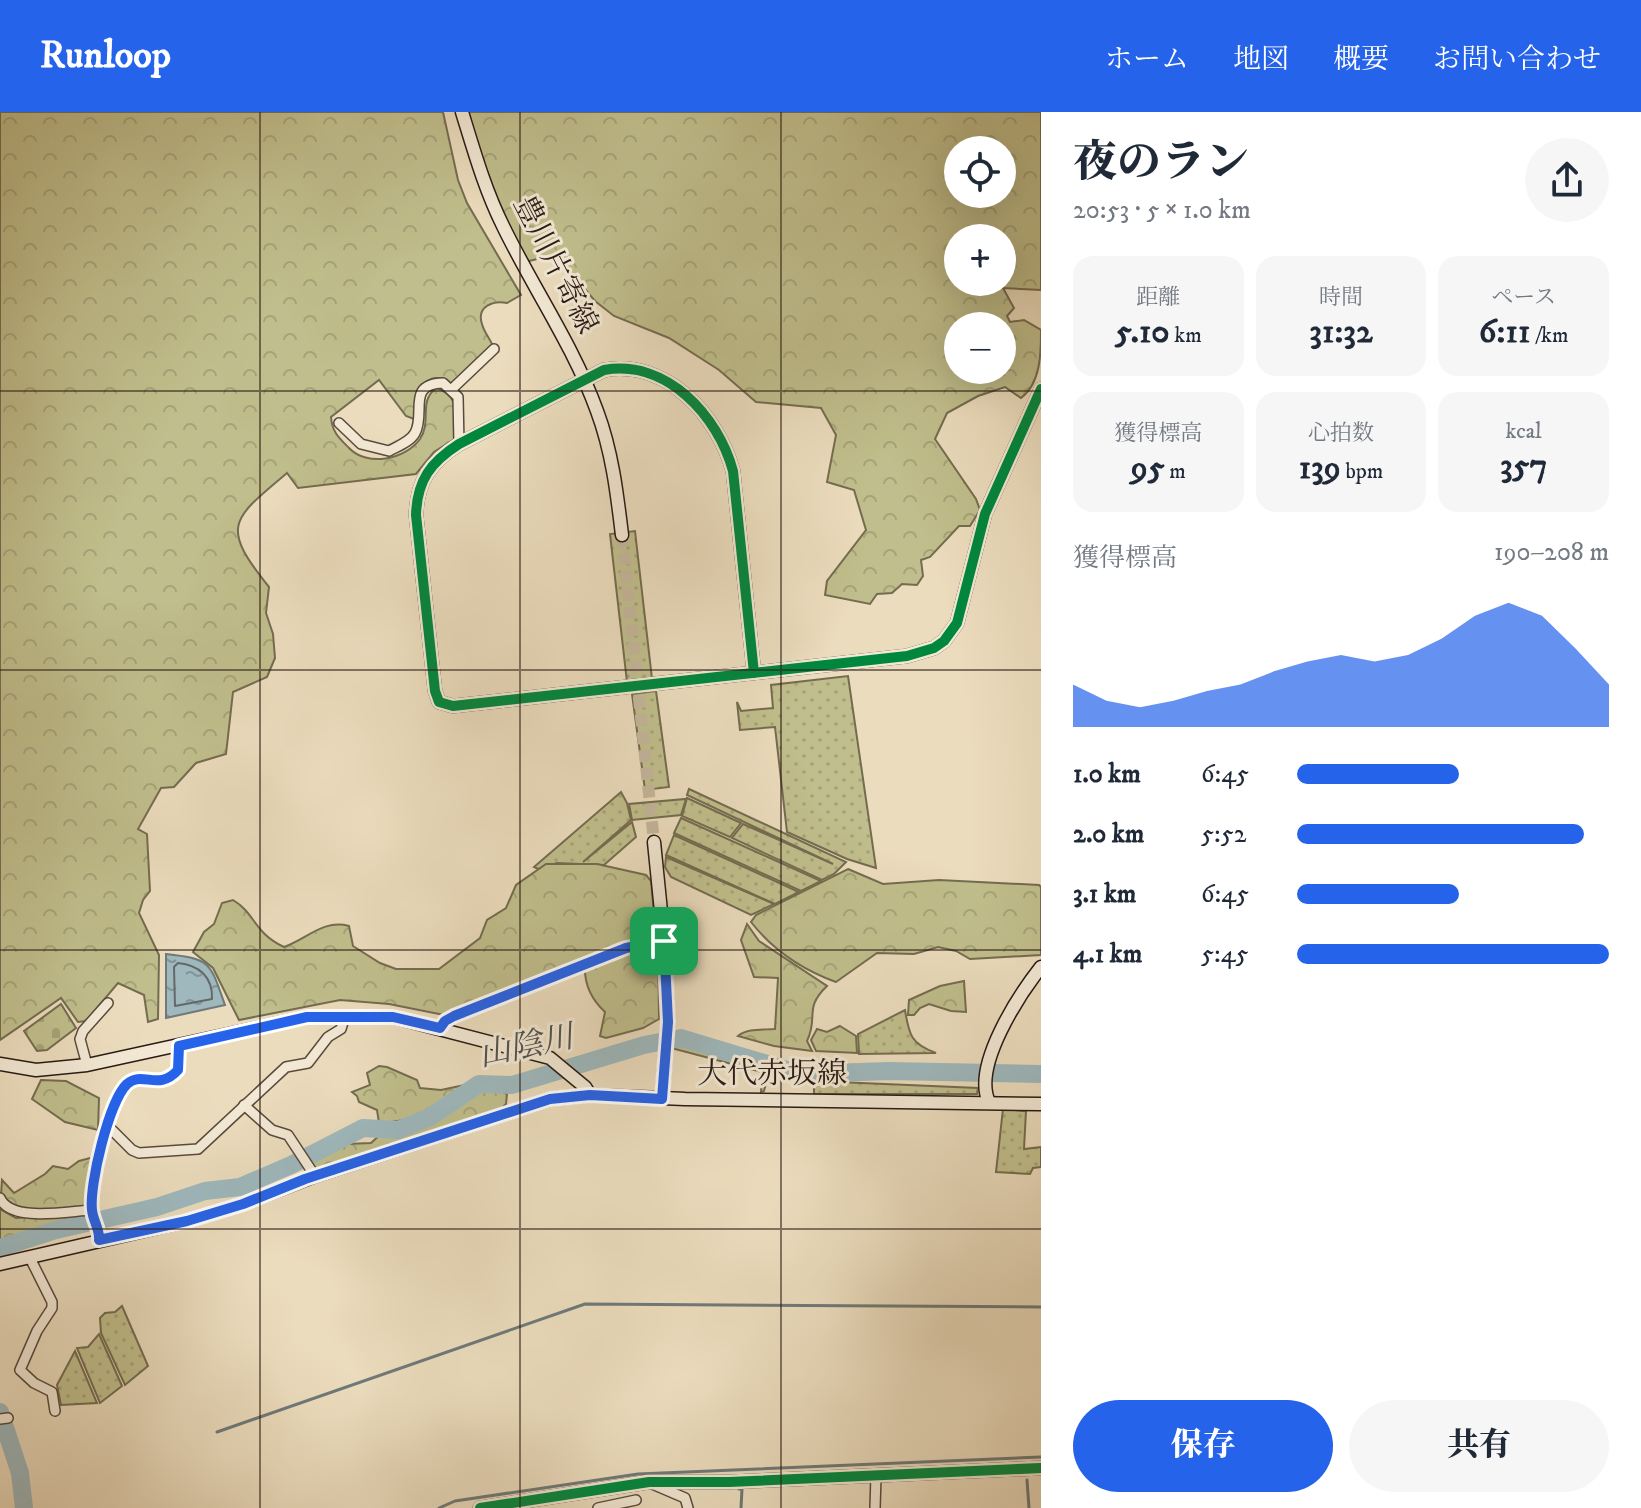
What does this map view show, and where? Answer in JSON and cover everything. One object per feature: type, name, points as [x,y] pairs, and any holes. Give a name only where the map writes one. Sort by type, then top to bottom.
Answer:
[{"type":"main road","name":"豊川片寄線","points":[[462,112],[481,176],[503,227],[563,335],[583,379],[606,440],[615,476],[622,535]]},
{"type":"main road","points":[[754,673],[733,471],[715,428],[683,393],[643,372],[617,368],[583,379],[459,444],[430,466],[417,497],[416,515],[439,702],[453,706],[754,673],[922,654],[944,641],[957,623],[985,514],[1041,389]]},
{"type":"main road","points":[[654,842],[664,941],[666,1029],[662,1099]]},
{"type":"main road","points":[[987,1097],[987,1065],[1021,997],[1041,967]]},
{"type":"main road","points":[[0,1064],[36,1070],[87,1065],[307,1017],[393,1017],[505,1049],[550,1058],[587,1091]]},
{"type":"main road","points":[[0,1264],[215,1213],[499,1114],[587,1091]]},
{"type":"main road","name":"大代赤坂線","points":[[587,1091],[662,1099],[987,1097],[1041,1104]]},
{"type":"main road","points":[[480,1508],[649,1482],[1041,1468]]},
{"type":"street","points":[[452,389],[494,349]]},
{"type":"street","points":[[339,423],[361,444],[389,451],[414,435],[420,422],[418,401],[424,389],[443,383],[458,397],[459,444]]},
{"type":"street","points":[[440,1028],[454,1016],[626,948],[664,941]]},
{"type":"street","points":[[87,1065],[80,1039],[83,1031],[108,1003]]},
{"type":"street","points":[[107,1125],[139,1153],[192,1151],[203,1145],[286,1067],[308,1063],[328,1037],[341,1029],[345,1016]]},
{"type":"street","points":[[99,1240],[92,1211],[93,1189],[107,1125],[116,1102],[128,1083],[137,1079],[162,1081],[170,1078],[178,1070],[179,1046]]},
{"type":"street","points":[[244,1105],[272,1130],[288,1135],[315,1176]]},
{"type":"street","points":[[0,1198],[3,1205],[25,1214],[92,1211]]},
{"type":"street","points":[[30,1258],[52,1302],[52,1308],[37,1331],[20,1370],[34,1383],[52,1392],[55,1411]]},
{"type":"street","points":[[875,1508],[876,1476]]},
{"type":"street","points":[[649,1482],[685,1498],[688,1508]]},
{"type":"street","points":[[598,1508],[636,1504],[634,1485]]},
{"type":"green space","points":[[0,112],[443,112],[458,180],[467,203],[521,295],[507,303],[497,302],[484,309],[482,324],[494,349],[452,384],[435,378],[428,381],[419,393],[414,419],[406,416],[379,380],[331,417],[337,434],[357,454],[375,459],[396,456],[420,439],[431,393],[436,388],[444,391],[455,407],[456,438],[434,452],[416,474],[298,488],[287,473],[244,514],[238,537],[253,567],[269,587],[266,613],[273,634],[275,658],[267,677],[233,692],[226,754],[196,763],[174,787],[161,788],[138,829],[147,834],[150,891],[139,913],[159,955],[158,1019],[148,1022],[144,995],[118,983],[86,1021],[78,1022],[61,998],[0,1040]]},
{"type":"green space","points":[[458,112],[1041,112],[1041,290],[1016,289],[1016,224],[944,224],[944,296],[1007,296],[1014,308],[1010,312],[944,312],[944,384],[1016,384],[1016,321],[1024,320],[1041,330],[1036,376],[1028,392],[1021,398],[1005,387],[978,396],[947,413],[935,439],[976,499],[980,510],[970,526],[959,526],[930,557],[921,560],[923,576],[917,585],[902,584],[892,593],[877,594],[870,604],[825,595],[827,581],[866,530],[854,490],[827,482],[836,435],[821,408],[756,402],[719,370],[669,338],[614,316],[595,301],[567,268],[549,256],[525,262]]},
{"type":"green space","points":[[635,531],[652,679],[627,682],[610,534]]},
{"type":"green space","points":[[848,676],[876,868],[847,859],[787,832],[775,727],[740,730],[737,702],[741,711],[773,708],[771,685]]},
{"type":"green space","points":[[656,691],[669,787],[645,790],[632,694]]},
{"type":"green space","points":[[689,789],[846,862],[822,880],[732,838],[743,824],[833,864],[687,795]]},
{"type":"green space","points":[[621,792],[631,820],[583,862],[632,822],[636,837],[604,865],[557,863],[538,869],[534,867]]},
{"type":"green space","points":[[687,798],[741,823],[730,837],[682,816]]},
{"type":"green space","points":[[686,799],[681,815],[632,820],[629,804]]},
{"type":"green space","points":[[681,818],[821,881],[801,891],[674,833]]},
{"type":"green space","points":[[674,835],[799,892],[775,904],[666,855]]},
{"type":"green space","points":[[666,857],[774,904],[751,915],[671,877],[665,867]]},
{"type":"green space","points":[[546,864],[597,864],[646,875],[651,881],[655,925],[645,940],[617,945],[444,1015],[389,1004],[340,1000],[239,1020],[213,968],[193,952],[204,932],[214,924],[222,903],[233,900],[266,936],[284,947],[323,927],[349,926],[353,946],[380,963],[396,969],[439,969],[480,938],[487,920],[506,908],[516,885]]},
{"type":"green space","points":[[848,869],[883,884],[939,880],[1039,885],[1041,955],[970,959],[956,951],[938,947],[914,954],[877,953],[836,982],[789,958],[751,922],[756,915]]},
{"type":"green space","points":[[747,924],[759,941],[827,986],[813,1007],[807,1041],[812,1051],[774,1046],[738,1036],[750,1031],[775,1029],[778,978],[754,977],[741,940]]},
{"type":"green space","points":[[651,947],[658,950],[659,1019],[643,1028],[606,1038],[600,1036],[605,1012],[590,992],[585,966],[627,950]]},
{"type":"green space","points":[[964,981],[966,1012],[929,1004],[914,1015],[908,1015],[909,1000],[940,986]]},
{"type":"green space","points":[[61,1004],[76,1028],[47,1050],[37,1051],[24,1031]]},
{"type":"green space","points":[[905,1010],[913,1038],[936,1053],[859,1054],[858,1034]]},
{"type":"green space","points":[[840,1026],[856,1036],[857,1053],[816,1051],[811,1040],[817,1029],[827,1032]]},
{"type":"green space","points":[[676,1042],[770,1068],[764,1091],[761,1092],[762,1072],[675,1049]]},
{"type":"green space","points":[[379,1066],[417,1080],[420,1088],[441,1090],[474,1083],[418,1115],[379,1123],[377,1110],[359,1102],[352,1092],[370,1085],[367,1073]]},
{"type":"green space","points":[[41,1080],[66,1081],[99,1098],[98,1130],[65,1122],[32,1099]]},
{"type":"green space","points":[[814,1081],[978,1088],[977,1094],[814,1094]]},
{"type":"green space","points":[[476,1088],[495,1089],[507,1094],[506,1104],[400,1146],[316,1172],[308,1159],[346,1144],[371,1143],[382,1133],[420,1124]]},
{"type":"green space","points":[[1003,1109],[1026,1111],[1024,1149],[1041,1147],[1041,1167],[1033,1168],[1030,1174],[996,1172]]},
{"type":"green space","points":[[90,1158],[96,1161],[89,1207],[25,1211],[16,1209],[1,1195],[2,1180],[14,1193],[53,1166],[68,1169]]},
{"type":"green space","points":[[0,1209],[16,1218],[89,1214],[89,1217],[0,1243]]},
{"type":"green space","points":[[122,1306],[148,1366],[125,1385],[101,1333],[100,1318]]},
{"type":"green space","points":[[99,1334],[122,1386],[100,1403],[77,1348],[88,1347]]},
{"type":"green space","points":[[75,1351],[97,1403],[61,1405],[57,1385]]},
{"type":"water","points":[[166,954],[193,958],[207,966],[225,1005],[166,1018]]},
{"type":"waterway","name":"山陰川","points":[[0,1248],[56,1230],[157,1207],[205,1191],[240,1187],[363,1128],[398,1130],[430,1117],[479,1084],[512,1085],[644,1045],[681,1038],[800,1074],[889,1071],[1041,1074]]},
{"type":"waterway","points":[[217,1432],[585,1304],[1041,1307]]},
{"type":"waterway","points":[[0,1412],[20,1473],[24,1508]]},
{"type":"waterway","points":[[439,1508],[455,1501],[638,1474],[1041,1457]]},
{"type":"waterway","points":[[1027,1480],[1029,1508]]},
{"type":"waterway","points":[[739,1489],[742,1489],[741,1508]]},
{"type":"tunnel","points":[[622,535],[654,842]]},
{"type":"cycle path","points":[[754,673],[733,471],[726,450],[702,412],[669,383],[649,373],[627,369],[604,370],[459,444],[427,473],[419,492],[416,515],[435,691],[439,702],[453,706],[907,656],[934,648],[944,641],[957,623],[985,514],[1041,389]]},
{"type":"cycle path","points":[[480,1508],[649,1482],[729,1482],[1041,1468]]},
{"type":"route","points":[[664,941],[668,1022],[663,1055],[662,1099],[590,1095],[550,1099],[305,1179],[243,1204],[187,1221],[99,1240],[92,1210],[93,1189],[107,1125],[116,1102],[128,1083],[137,1079],[162,1081],[170,1078],[178,1070],[179,1046],[307,1017],[393,1017],[440,1028],[454,1016],[626,948],[664,941]]}]
